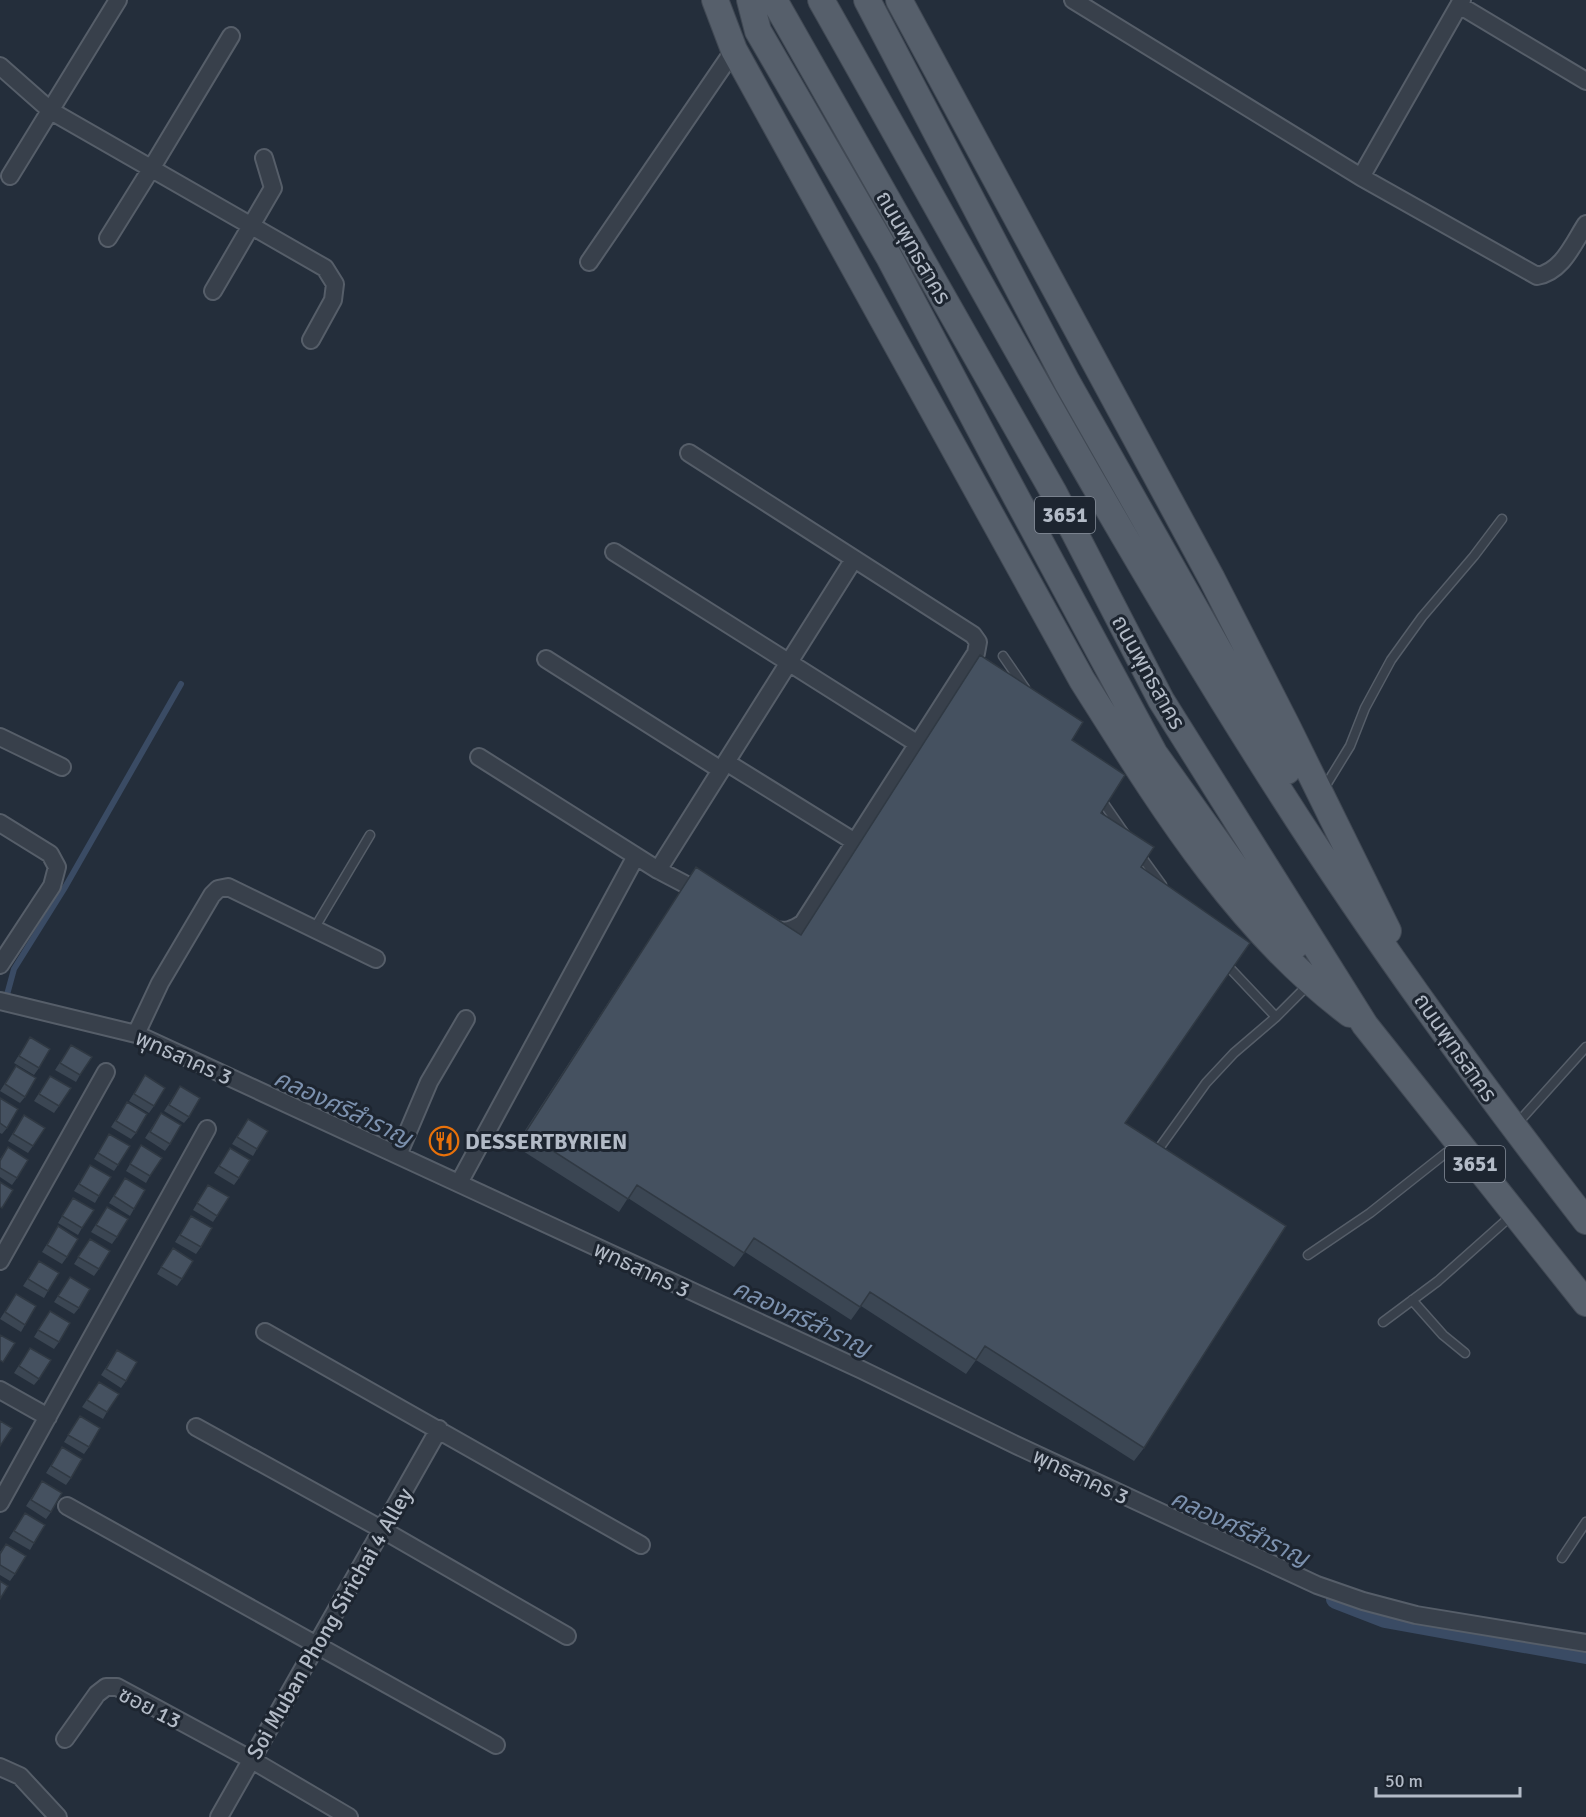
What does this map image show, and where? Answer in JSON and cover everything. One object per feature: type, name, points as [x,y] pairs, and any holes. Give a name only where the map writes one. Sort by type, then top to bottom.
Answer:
[{"type":"main road","points":[[715,0],[734,50],[1082,680],[1205,864],[1248,917],[1312,981],[1365,1025]]},
{"type":"main road","points":[[750,0],[758,31],[889,257],[1154,753],[1273,918],[1365,1025]]},
{"type":"main road","name":"ถนนพุทธสาคร","points":[[774,0],[1054,493],[1161,700],[1365,1025],[1586,1303]]},
{"type":"main road","name":"ถนนพุทธสาคร","points":[[821,0],[1079,457],[1221,697],[1327,864],[1514,1128],[1586,1221]]},
{"type":"main road","points":[[867,0],[1067,382],[1258,722],[1418,993]]},
{"type":"main road","points":[[899,0],[1212,579],[1367,885],[1400,960],[1418,993]]},
{"type":"street","points":[[10,176],[118,0]]},
{"type":"street","points":[[1073,0],[1361,177],[1537,276],[1549,274],[1562,262],[1586,224]]},
{"type":"street","points":[[1361,177],[1460,3],[1586,81]]},
{"type":"street","points":[[108,237],[152,169],[231,36]]},
{"type":"street","points":[[589,262],[734,50]]},
{"type":"street","points":[[0,66],[51,111],[325,268],[335,284],[333,300],[311,340]]},
{"type":"street","points":[[213,291],[273,188],[264,158]]},
{"type":"street","points":[[689,453],[973,635],[978,642],[976,653],[803,923],[793,930],[781,932],[758,922]]},
{"type":"street","points":[[614,552],[918,744]]},
{"type":"street","points":[[657,870],[854,559]]},
{"type":"street","points":[[546,659],[723,766],[855,842]]},
{"type":"street","points":[[0,737],[63,767]]},
{"type":"street","points":[[479,757],[657,870],[718,901]]},
{"type":"street","points":[[0,823],[50,854],[57,867],[52,886],[0,965]]},
{"type":"street","points":[[459,1183],[636,856]]},
{"type":"street","points":[[136,1034],[160,983],[218,889],[228,887],[376,959]]},
{"type":"street","name":"พุทธสาคร 3","points":[[0,1001],[136,1034],[862,1370],[1018,1446],[1317,1585],[1416,1615],[1586,1643]]},
{"type":"street","points":[[398,1155],[429,1082],[466,1019]]},
{"type":"street","points":[[0,1261],[106,1072]]},
{"type":"street","points":[[0,1503],[207,1129]]},
{"type":"street","points":[[265,1332],[641,1545]]},
{"type":"street","points":[[0,1390],[48,1417]]},
{"type":"street","points":[[196,1427],[567,1636]]},
{"type":"street","name":"Soi Muban Phong Sirichai 4 Alley","points":[[219,1817],[439,1430]]},
{"type":"street","points":[[67,1506],[496,1745]]},
{"type":"street","name":"ซอย 13","points":[[65,1739],[97,1694],[106,1688],[117,1687],[252,1760],[349,1817]]},
{"type":"street","points":[[0,1767],[20,1776],[58,1817]]},
{"type":"lane","points":[[1320,794],[1350,746],[1365,708],[1391,660],[1422,617],[1502,519]]},
{"type":"lane","points":[[1003,657],[1030,696]]},
{"type":"lane","points":[[1098,795],[1167,892]]},
{"type":"lane","points":[[314,929],[370,835]]},
{"type":"lane","points":[[1219,956],[1276,1017]]},
{"type":"lane","points":[[1155,1155],[1206,1083],[1234,1053],[1276,1017],[1312,981]]},
{"type":"lane","points":[[1514,1128],[1586,1047]]},
{"type":"lane","points":[[1308,1255],[1370,1213],[1459,1143]]},
{"type":"lane","points":[[1383,1322],[1438,1281],[1514,1213]]},
{"type":"lane","points":[[1412,1300],[1443,1335],[1465,1353]]},
{"type":"lane","points":[[1562,1558],[1586,1522]]},
{"type":"building","points":[[980,655],[1083,722],[1072,740],[1125,775],[1101,813],[1154,847],[1141,867],[1250,943],[1125,1123],[1286,1226],[1144,1448],[985,1346],[976,1360],[870,1292],[860,1307],[754,1238],[744,1253],[637,1185],[628,1199],[525,1133],[696,867],[801,935]]},
{"type":"building","points":[[30,1037],[50,1049],[39,1068],[19,1056]]},
{"type":"building","points":[[71,1045],[92,1057],[80,1075],[60,1063]]},
{"type":"building","points":[[16,1066],[36,1078],[25,1097],[5,1084]]},
{"type":"building","points":[[145,1075],[165,1088],[154,1106],[134,1094]]},
{"type":"building","points":[[50,1076],[71,1088],[59,1106],[39,1094]]},
{"type":"building","points":[[180,1086],[200,1098],[189,1117],[169,1105]]},
{"type":"building","points":[[0,1098],[18,1109],[7,1128],[0,1123]]},
{"type":"building","points":[[127,1102],[147,1114],[136,1133],[116,1121]]},
{"type":"building","points":[[161,1113],[181,1125],[170,1144],[150,1132]]},
{"type":"building","points":[[24,1115],[45,1128],[33,1146],[13,1134]]},
{"type":"building","points":[[248,1119],[268,1131],[257,1149],[237,1137]]},
{"type":"building","points":[[109,1134],[130,1146],[118,1165],[98,1153]]},
{"type":"building","points":[[141,1145],[162,1158],[150,1176],[130,1164]]},
{"type":"building","points":[[8,1147],[28,1160],[17,1178],[0,1168],[0,1161]]},
{"type":"building","points":[[230,1148],[250,1160],[239,1178],[219,1166]]},
{"type":"building","points":[[90,1165],[111,1177],[99,1196],[79,1184]]},
{"type":"building","points":[[125,1178],[145,1190],[134,1209],[114,1196]]},
{"type":"building","points":[[0,1182],[13,1190],[2,1208],[0,1207]]},
{"type":"building","points":[[208,1185],[229,1197],[217,1216],[197,1203]]},
{"type":"building","points":[[73,1198],[94,1210],[82,1228],[62,1216]]},
{"type":"building","points":[[107,1207],[128,1219],[117,1237],[96,1225]]},
{"type":"building","points":[[191,1216],[212,1228],[201,1247],[180,1235]]},
{"type":"building","points":[[58,1226],[78,1239],[67,1257],[47,1245]]},
{"type":"building","points":[[90,1239],[110,1251],[99,1269],[78,1257]]},
{"type":"building","points":[[173,1248],[193,1261],[182,1279],[161,1267]]},
{"type":"building","points":[[39,1261],[59,1273],[48,1291],[28,1279]]},
{"type":"building","points":[[70,1277],[90,1289],[79,1308],[58,1296]]},
{"type":"building","points":[[16,1294],[36,1306],[25,1325],[5,1312]]},
{"type":"building","points":[[50,1311],[70,1323],[59,1342],[38,1330]]},
{"type":"building","points":[[0,1335],[15,1343],[3,1362],[0,1360]]},
{"type":"building","points":[[30,1348],[51,1360],[39,1379],[19,1366]]},
{"type":"building","points":[[117,1350],[137,1362],[126,1381],[106,1369]]},
{"type":"building","points":[[99,1382],[119,1394],[107,1412],[87,1400]]},
{"type":"building","points":[[80,1416],[100,1428],[89,1447],[68,1435]]},
{"type":"building","points":[[0,1421],[12,1428],[0,1446]]},
{"type":"building","points":[[62,1447],[82,1459],[71,1478],[51,1466]]},
{"type":"building","points":[[42,1481],[62,1493],[51,1512],[31,1500]]},
{"type":"building","points":[[25,1513],[45,1525],[34,1543],[14,1531]]},
{"type":"building","points":[[6,1544],[26,1556],[15,1574],[0,1565],[0,1554]]},
{"type":"building","points":[[0,1581],[8,1586],[0,1599]]},
{"type":"waterway","points":[[5,1002],[14,969],[64,889],[181,684]]},
{"type":"waterway","name":"คลองศรีสำราญ","points":[[1336,1599],[1385,1618],[1586,1654]]},
{"type":"place","name":"DESSERTBYRIEN","points":[[444,1141]]}]
